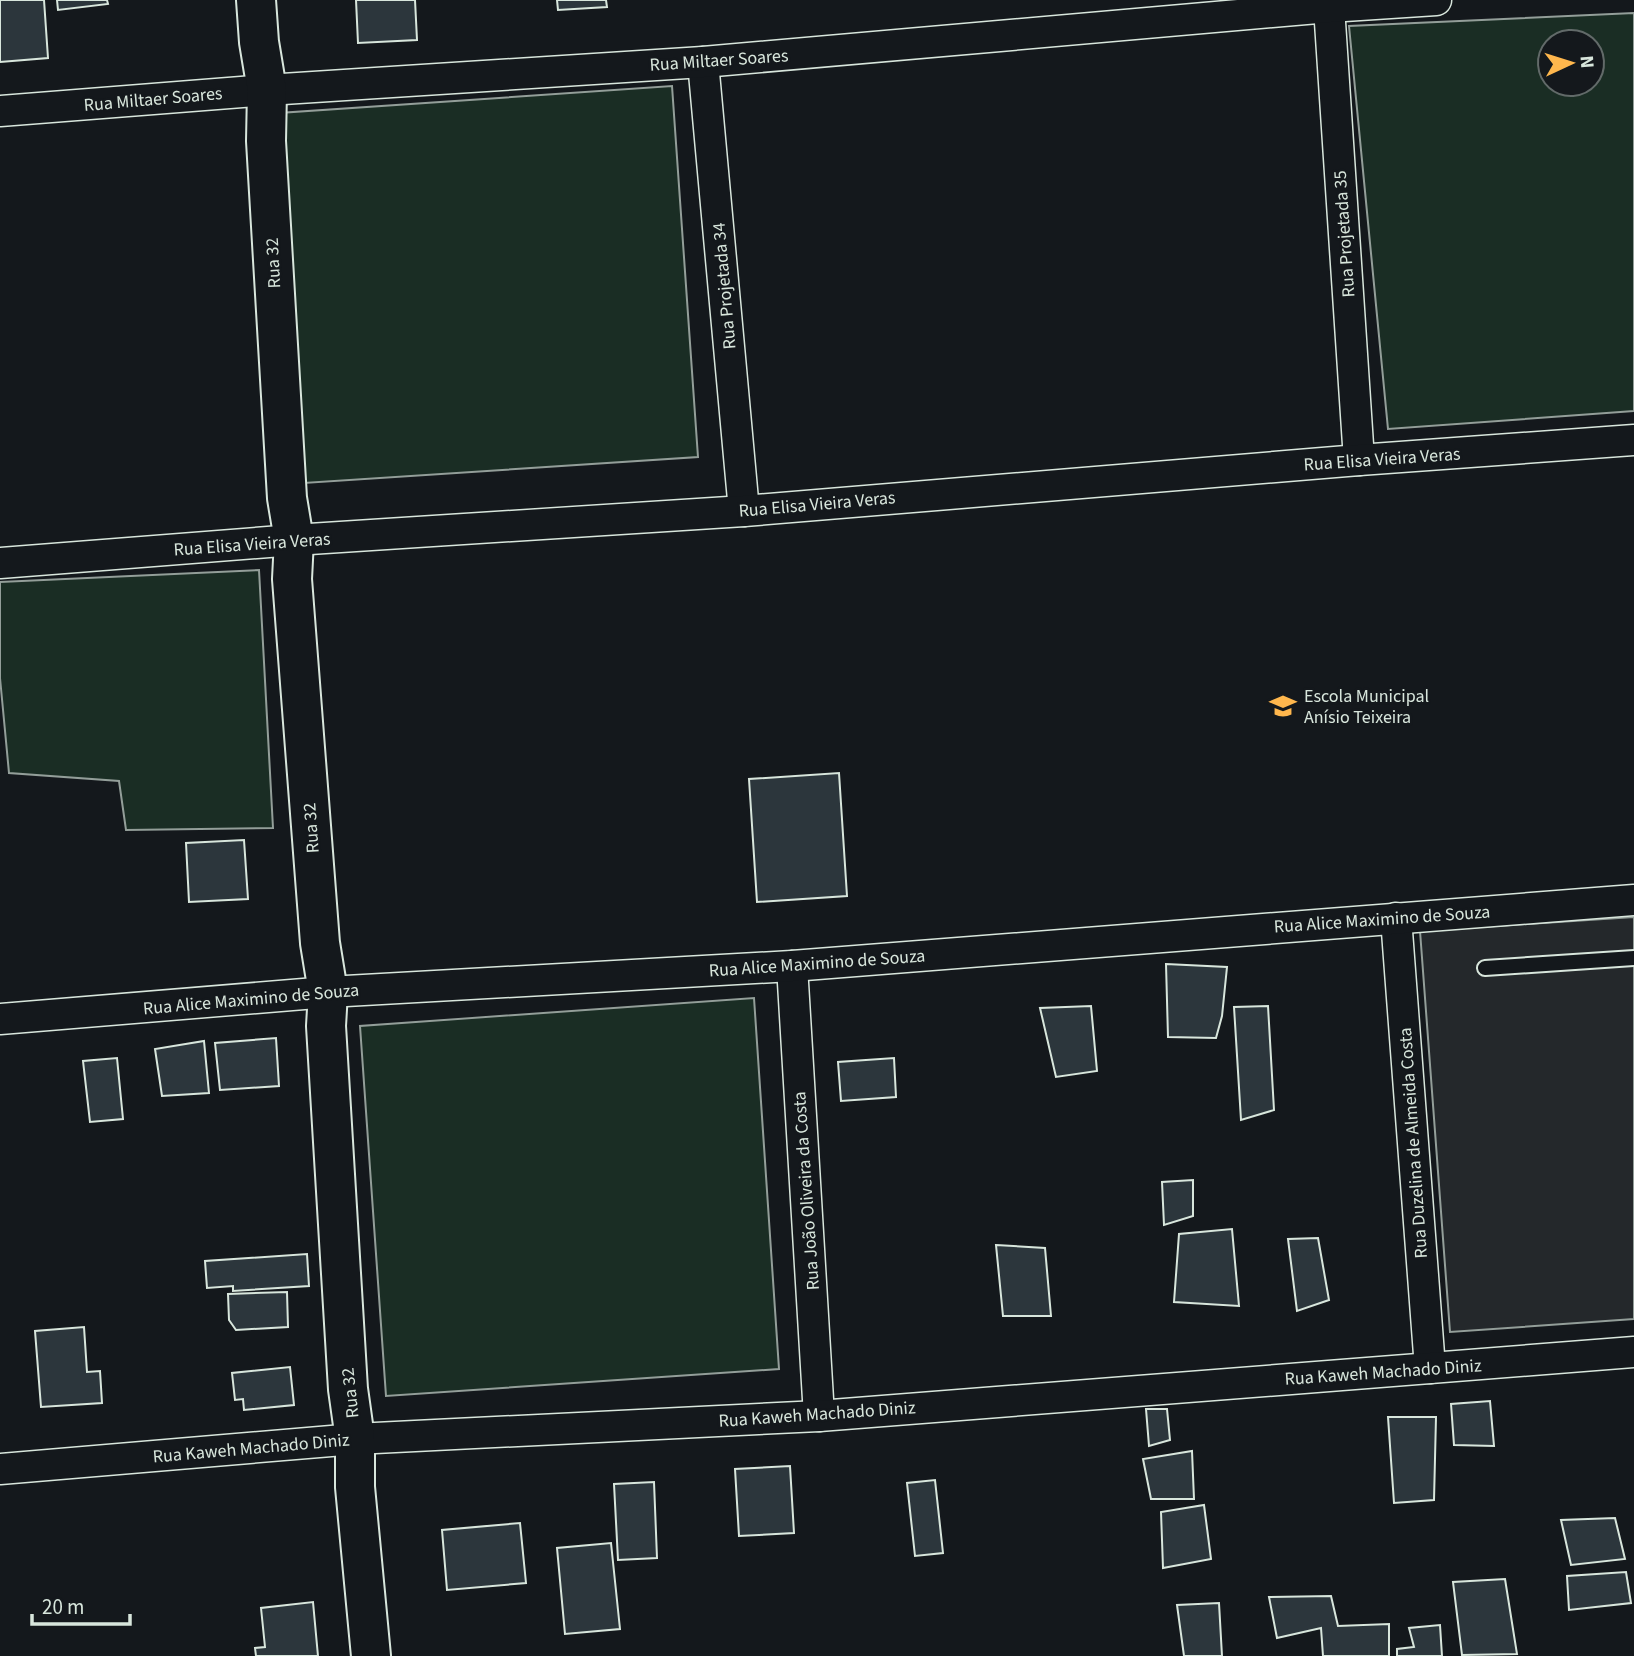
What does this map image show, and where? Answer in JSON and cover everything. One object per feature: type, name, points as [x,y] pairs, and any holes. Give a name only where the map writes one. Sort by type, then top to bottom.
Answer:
[{"type":"main road","name":"Rua 32","points":[[256,0],[267,90],[266,141],[272,251],[287,498],[294,540],[292,579],[320,943],[328,992],[326,1026],[345,1347],[355,1439],[355,1487],[371,1656]]},
{"type":"street","name":"Rua Miltaer Soares","points":[[0,111],[267,90],[703,62],[1436,0]]},
{"type":"street","name":"Rua Projetada 35","points":[[1329,7],[1359,460]]},
{"type":"street","name":"Rua Projetada 34","points":[[703,62],[744,510]]},
{"type":"street","name":"Rua Elisa Vieira Veras","points":[[0,563],[744,510],[1634,440]]},
{"type":"street","name":"Rua Alice Maximino de Souza","points":[[0,1019],[328,992],[792,966],[1634,900]]},
{"type":"street","name":"Rua Duzelina de Almeida Costa","points":[[1396,918],[1430,1368]]},
{"type":"street","name":"Rua João Oliveira da Costa","points":[[792,966],[819,1416]]},
{"type":"street","name":"Rua Kaweh Machado Diniz","points":[[0,1469],[355,1439],[819,1416],[1634,1352]]},
{"type":"lane","points":[[1485,968],[1634,958]]},
{"type":"green space","points":[[1634,13],[1634,411],[1388,429],[1349,26]]},
{"type":"green space","points":[[672,86],[698,457],[304,483],[279,113]]},
{"type":"green space","points":[[259,570],[273,828],[126,830],[119,781],[9,773],[0,678],[0,582]]},
{"type":"green space","points":[[754,998],[779,1369],[386,1396],[360,1026]]},
{"type":"shaded area","points":[[1634,917],[1634,1319],[1450,1332],[1420,931]]},
{"type":"building","points":[[0,0],[44,0],[48,58],[0,62]]},
{"type":"building","points":[[57,0],[107,0],[108,4],[58,10]]},
{"type":"building","points":[[356,0],[415,0],[417,40],[358,43]]},
{"type":"building","points":[[557,0],[606,0],[607,7],[558,10]]},
{"type":"building","points":[[839,773],[847,896],[757,902],[749,779]]},
{"type":"building","points":[[244,840],[248,899],[189,902],[186,843]]},
{"type":"building","points":[[1166,964],[1227,967],[1222,1016],[1216,1038],[1168,1037]]},
{"type":"building","points":[[1091,1006],[1097,1071],[1056,1077],[1040,1008]]},
{"type":"building","points":[[1268,1006],[1274,1110],[1241,1120],[1234,1007]]},
{"type":"building","points":[[276,1038],[279,1086],[220,1090],[215,1043]]},
{"type":"building","points":[[204,1041],[209,1093],[162,1096],[155,1049]]},
{"type":"building","points":[[117,1058],[123,1119],[90,1122],[83,1061]]},
{"type":"building","points":[[894,1058],[896,1097],[841,1101],[838,1062]]},
{"type":"building","points":[[1193,1180],[1193,1216],[1164,1225],[1162,1182]]},
{"type":"building","points":[[1232,1229],[1239,1306],[1174,1302],[1179,1234]]},
{"type":"building","points":[[1318,1238],[1329,1300],[1297,1311],[1288,1239]]},
{"type":"building","points":[[996,1245],[1045,1248],[1051,1316],[1003,1316]]},
{"type":"building","points":[[307,1254],[309,1286],[233,1291],[233,1286],[207,1288],[205,1261]]},
{"type":"building","points":[[287,1292],[288,1327],[236,1330],[229,1320],[228,1294]]},
{"type":"building","points":[[84,1327],[87,1372],[100,1371],[102,1403],[41,1407],[35,1331]]},
{"type":"building","points":[[290,1367],[294,1405],[244,1410],[243,1399],[235,1400],[232,1373]]},
{"type":"building","points":[[1490,1401],[1494,1446],[1454,1445],[1451,1404]]},
{"type":"building","points":[[1146,1409],[1167,1409],[1170,1440],[1149,1446]]},
{"type":"building","points":[[1388,1417],[1436,1417],[1434,1500],[1394,1503]]},
{"type":"building","points":[[1192,1451],[1194,1499],[1151,1499],[1143,1459]]},
{"type":"building","points":[[790,1466],[794,1533],[739,1536],[735,1469]]},
{"type":"building","points":[[935,1480],[943,1553],[915,1556],[907,1483]]},
{"type":"building","points":[[654,1482],[657,1558],[618,1560],[614,1484]]},
{"type":"building","points":[[1204,1505],[1211,1559],[1163,1568],[1161,1512]]},
{"type":"building","points":[[1615,1518],[1625,1559],[1571,1565],[1561,1520]]},
{"type":"building","points":[[520,1523],[526,1583],[447,1590],[442,1530]]},
{"type":"building","points":[[611,1543],[620,1629],[565,1634],[557,1548]]},
{"type":"building","points":[[1626,1572],[1631,1603],[1569,1610],[1567,1576]]},
{"type":"building","points":[[1505,1579],[1517,1654],[1462,1655],[1453,1582]]},
{"type":"building","points":[[1331,1596],[1338,1626],[1389,1624],[1389,1656],[1323,1656],[1321,1628],[1277,1638],[1269,1597]]},
{"type":"building","points":[[313,1602],[318,1656],[256,1656],[255,1648],[265,1647],[261,1608]]},
{"type":"building","points":[[1219,1603],[1222,1656],[1184,1656],[1177,1605]]},
{"type":"building","points":[[1440,1625],[1442,1656],[1397,1656],[1397,1649],[1414,1647],[1409,1628]]},
{"type":"place","name":"Escola Municipal Anísio Teixeira","points":[[1283,706]]}]
